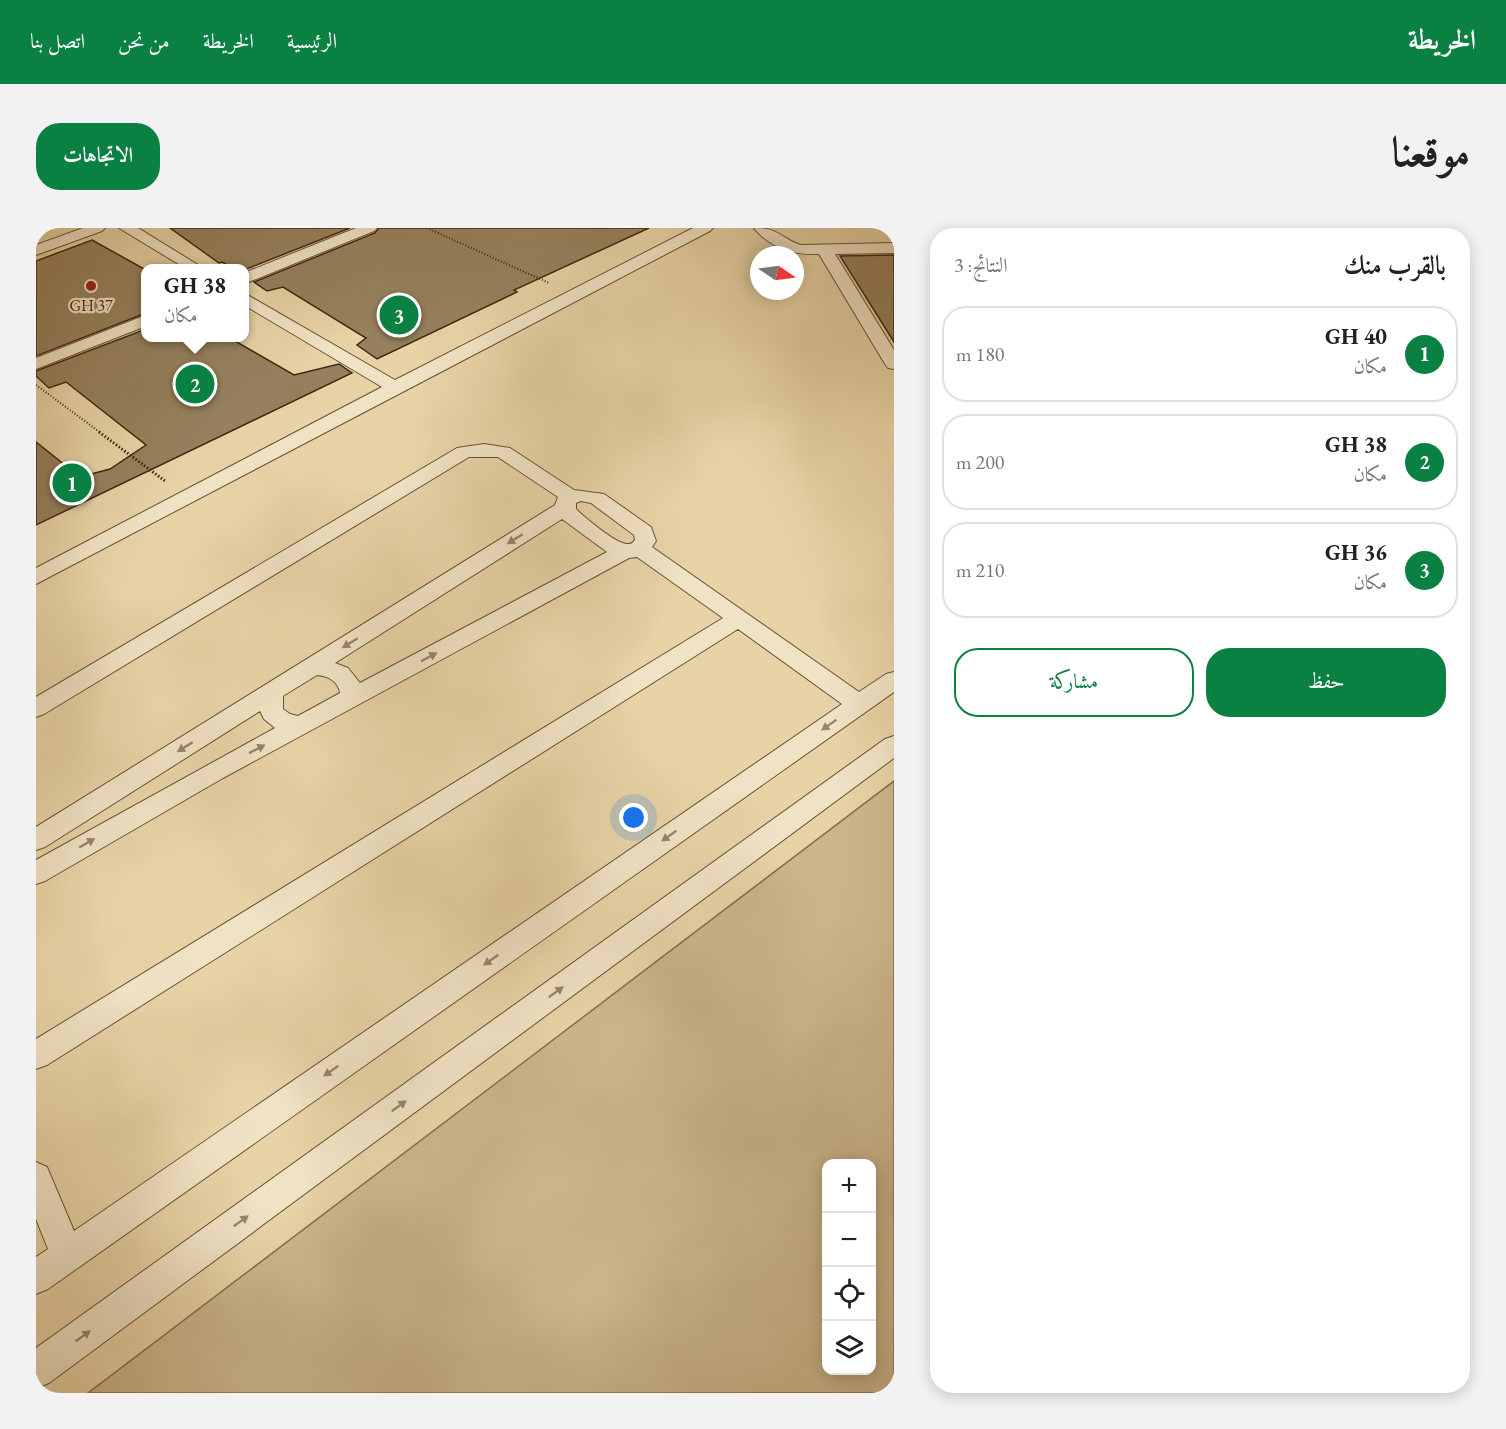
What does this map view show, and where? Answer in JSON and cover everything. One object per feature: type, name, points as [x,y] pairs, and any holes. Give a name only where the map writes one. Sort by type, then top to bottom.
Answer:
[{"type":"street","points":[[36,250],[97,228]]},
{"type":"street","points":[[126,228],[188,264]]},
{"type":"street","points":[[249,277],[369,228]]},
{"type":"street","points":[[36,577],[394,387],[705,228]]},
{"type":"street","points":[[762,228],[785,245],[798,250],[894,248]]},
{"type":"street","points":[[825,250],[894,364]]},
{"type":"street","points":[[249,301],[394,387]]},
{"type":"street","points":[[36,364],[141,322]]},
{"type":"street","points":[[36,708],[464,452],[484,450],[503,452],[568,503],[610,547],[632,550],[859,704]]},
{"type":"street","points":[[36,840],[568,503],[587,495],[597,498],[644,532],[646,541],[632,550],[214,771],[36,873]]},
{"type":"street","points":[[36,1055],[738,620]]},
{"type":"street","points":[[313,666],[336,671],[345,677],[352,690],[352,698]]},
{"type":"street","points":[[36,1276],[894,680]]},
{"type":"street","points":[[274,691],[270,698],[272,713],[284,722],[302,725]]},
{"type":"street","points":[[36,1370],[894,745]]},
{"type":"street","points":[[36,1178],[67,1255]]},
{"type":"path","points":[[427,228],[576,295]]},
{"type":"path","points":[[36,385],[186,497]]},
{"type":"shaded area","points":[[894,781],[894,1393],[88,1393]]},
{"type":"building","points":[[170,228],[350,228],[249,268],[249,264],[219,263]]},
{"type":"building","points":[[379,228],[649,228],[514,290],[517,292],[377,359],[357,345],[366,338],[283,287],[267,291],[254,282],[375,233]]},
{"type":"building","name":"GH 37","points":[[92,240],[141,267],[141,315],[36,356],[36,261]]},
{"type":"building","points":[[894,255],[894,342],[840,256]]},
{"type":"building","points":[[141,331],[141,342],[237,342],[294,375],[339,364],[352,373],[36,525],[36,442],[80,477],[110,469],[146,445],[66,382],[49,388],[36,376],[36,371]]},
{"type":"place","name":"GH 37","points":[[91,286]]},
{"type":"place","name":"GH 36","points":[[399,315]]},
{"type":"place","name":"GH 38","points":[[195,384]]},
{"type":"place","name":"GH 40","points":[[72,483]]}]
